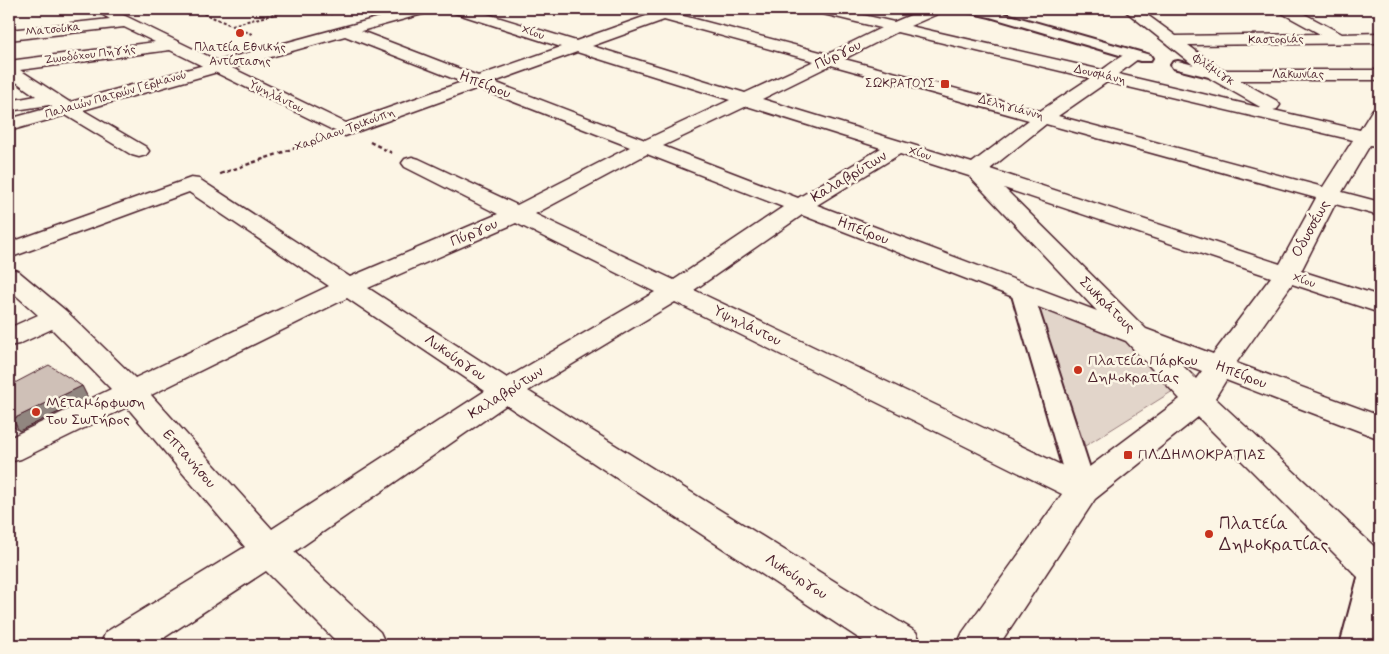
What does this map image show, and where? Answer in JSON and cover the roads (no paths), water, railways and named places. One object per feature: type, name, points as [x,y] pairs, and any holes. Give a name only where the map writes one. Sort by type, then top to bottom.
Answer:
[{"type":"street","name":"Υψηλάντου","points":[[100,9],[345,130]]},
{"type":"street","name":"Παλαιών Πατρών Γερμανού","points":[[9,125],[60,104],[215,67],[425,9]]},
{"type":"street","name":"Χίου","points":[[458,9],[975,171],[1380,305]]},
{"type":"street","name":"Δεληγιάννη","points":[[642,9],[1380,209]]},
{"type":"street","name":"Χαρίλαου Τρικούπη","points":[[345,130],[682,9]]},
{"type":"street","name":"Δουσμάνη","points":[[820,9],[1373,139]]},
{"type":"street","name":"Πύργου","points":[[9,451],[349,287],[517,214],[744,99],[937,9]]},
{"type":"street","points":[[968,9],[992,14],[1140,57]]},
{"type":"street","name":"Φλέμιγκ","points":[[1130,9],[1217,75],[1303,122]]},
{"type":"street","points":[[1285,9],[1364,53]]},
{"type":"street","name":"Ματσούκα","points":[[9,35],[127,22]]},
{"type":"street","name":"Ηπείρου","points":[[346,30],[1022,292],[1380,428]]},
{"type":"street","name":"Καστοριάς","points":[[1172,41],[1380,38]]},
{"type":"street","name":"Ζωοδόχου Πηγής","points":[[9,66],[172,45]]},
{"type":"street","points":[[975,171],[1044,117],[1103,76],[1140,57]]},
{"type":"street","points":[[1178,65],[1217,75]]},
{"type":"street","points":[[9,70],[60,104],[139,151]]},
{"type":"street","name":"Λακωνίας","points":[[1217,75],[1380,76]]},
{"type":"street","points":[[9,106],[60,104]]},
{"type":"street","name":"Οδυσσέως","points":[[1199,400],[1219,366],[1286,275],[1329,195],[1373,139],[1380,113]]},
{"type":"street","name":"Καλαβρύτων","points":[[120,645],[269,550],[506,391],[675,291],[800,206],[897,147]]},
{"type":"street","name":"Υψηλάντου","points":[[412,162],[1083,490]]},
{"type":"street","name":"Σωκράτους","points":[[975,171],[1199,400],[1378,572]]},
{"type":"street","name":"Λυκούργου","points":[[9,251],[191,184],[506,391],[902,645]]},
{"type":"street","name":"Επτανήσου","points":[[9,276],[56,317],[131,392],[269,550],[366,645]]},
{"type":"street","points":[[1022,292],[1083,490]]},
{"type":"street","points":[[9,338],[56,317]]},
{"type":"street","points":[[977,645],[1083,490],[1199,400]]},
{"type":"street","points":[[1357,645],[1378,572]]},
{"type":"place","name":"Πλατεία Εθνικής Αντίστασης","points":[[240,33]]},
{"type":"place","name":"ΣΩΚΡΑΤΟΥΣ","points":[[945,84]]},
{"type":"place","name":"Πλατεία Πάρκου Δημοκρατίας","points":[[1078,370]]},
{"type":"place","name":"Μεταμόρφωση του Σωτήρος","points":[[36,412]]},
{"type":"place","name":"ΠΛ.ΔΗΜΟΚΡΑΤΙΑΣ","points":[[1128,455]]},
{"type":"place","name":"Πλατεία Δημοκρατίας","points":[[1209,534]]}]
